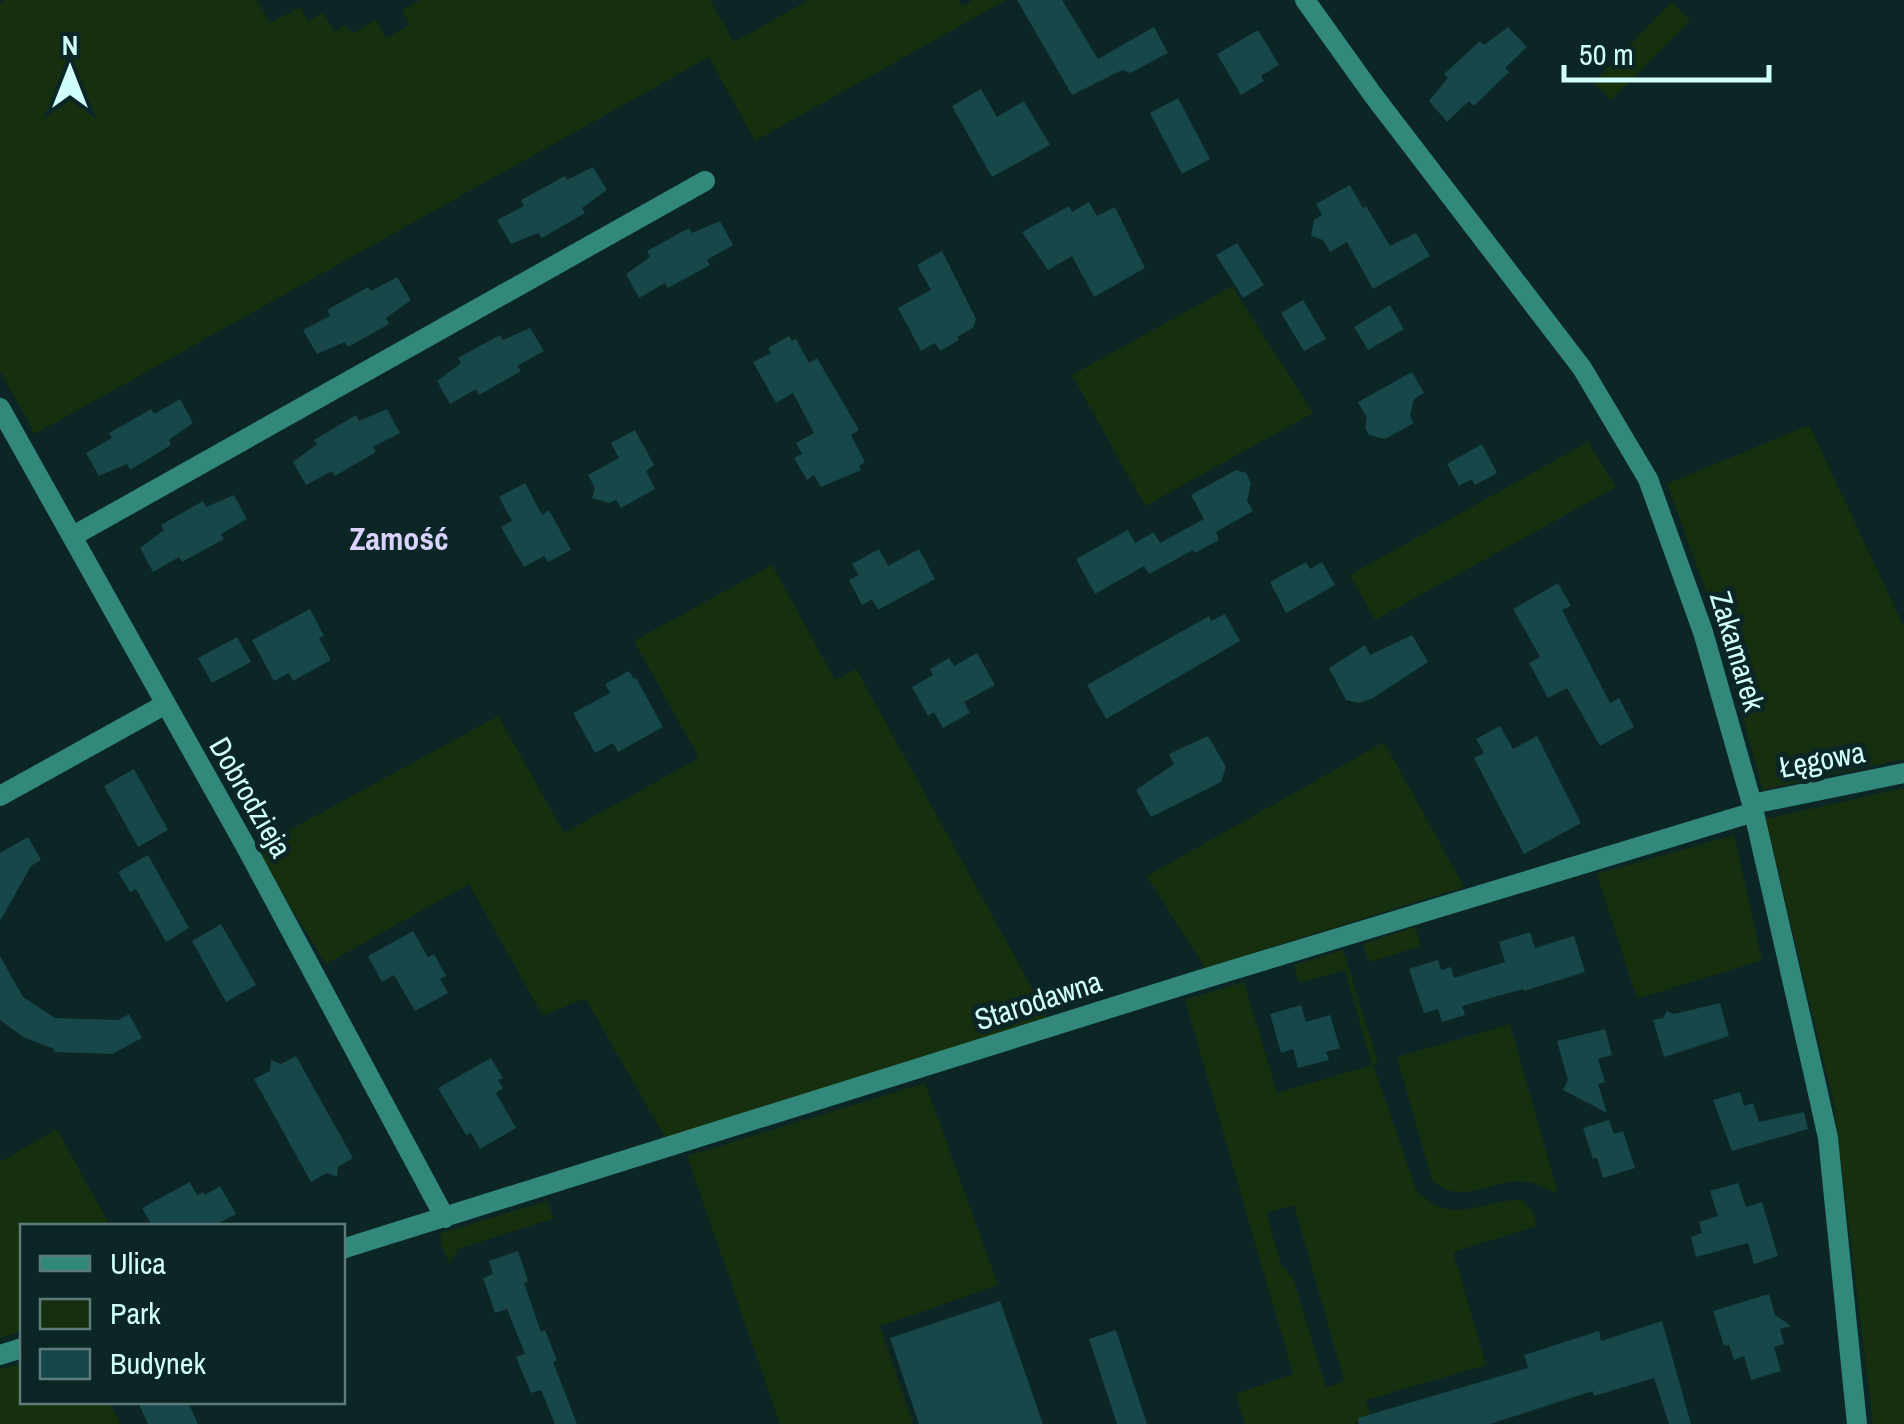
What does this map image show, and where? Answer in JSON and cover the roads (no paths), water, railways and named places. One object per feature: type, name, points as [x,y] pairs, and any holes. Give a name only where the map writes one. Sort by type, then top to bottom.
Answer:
[{"type":"street","name":"Zakamarek","points":[[1305,0],[1582,368],[1648,479],[1704,632],[1753,808],[1828,1138],[1856,1424]]},
{"type":"street","points":[[73,536],[705,181]]},
{"type":"street","name":"Dobrodzieja","points":[[0,408],[245,845],[445,1218]]},
{"type":"street","points":[[0,796],[164,705]]},
{"type":"street","name":"Łęgowa","points":[[1753,808],[1904,773]]},
{"type":"street","name":"Starodawna","points":[[345,1249],[1753,808]]},
{"type":"district","name":"Zamość","points":[[399,538]]}]
